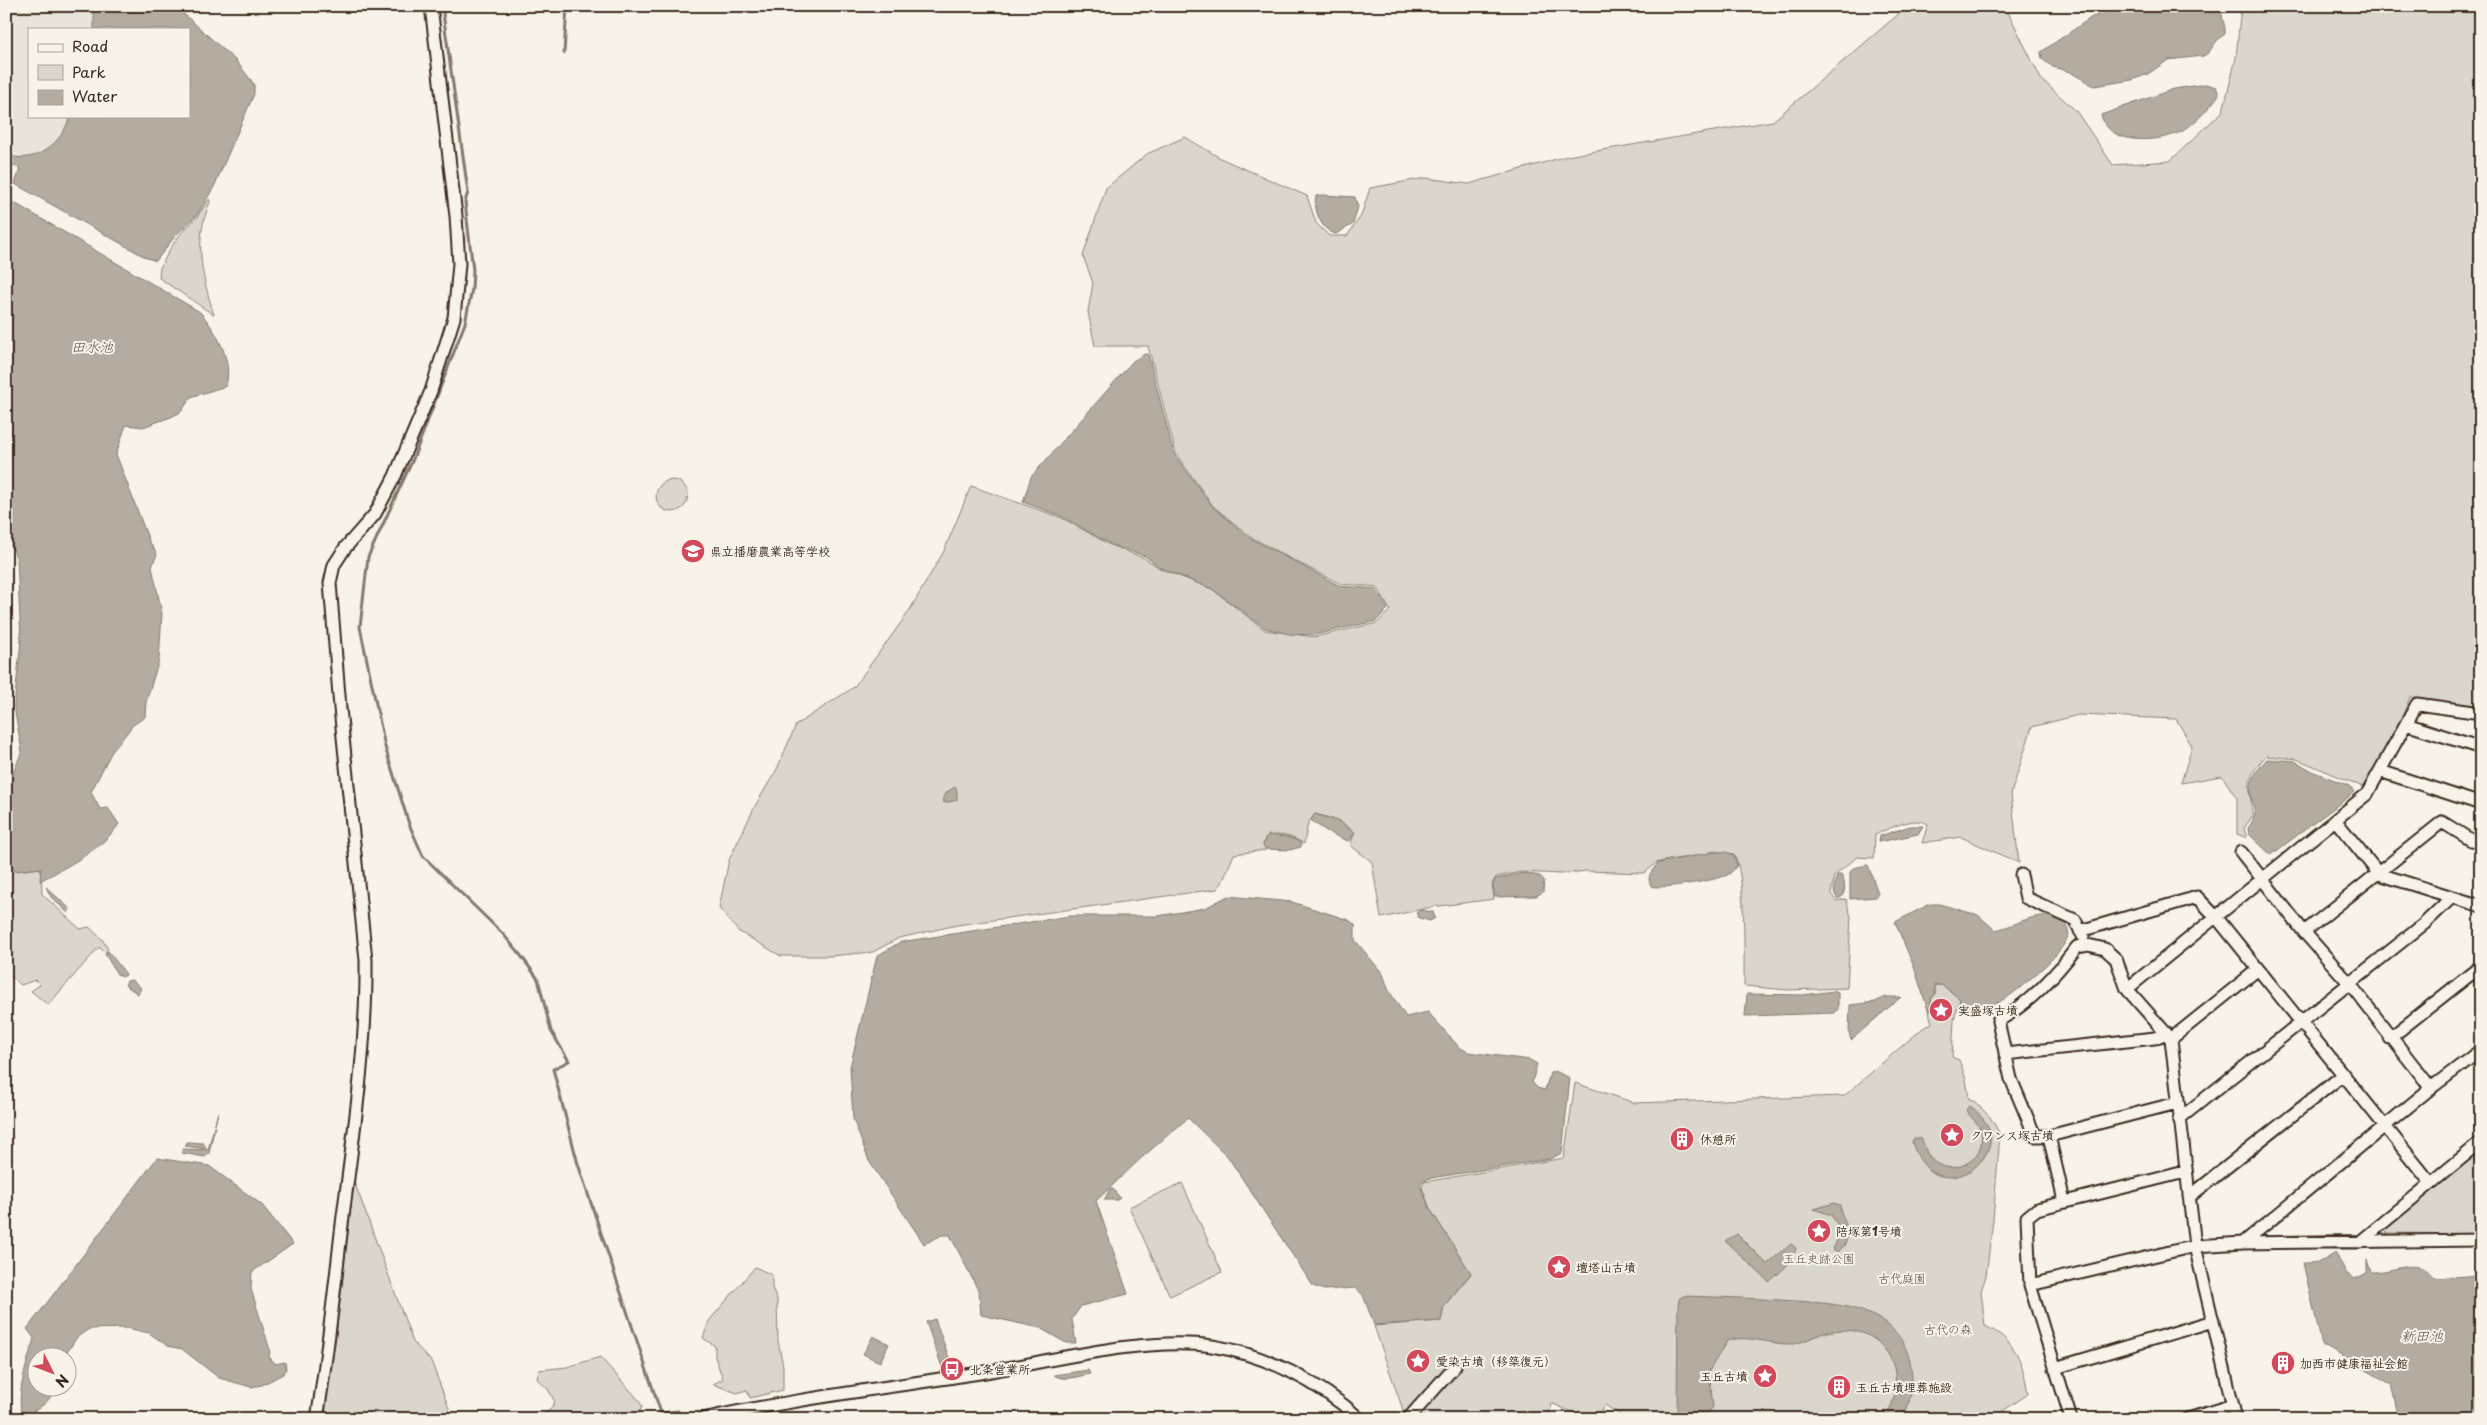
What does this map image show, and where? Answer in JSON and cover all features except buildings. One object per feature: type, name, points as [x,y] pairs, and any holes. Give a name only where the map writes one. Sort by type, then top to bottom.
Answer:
[{"type":"street","points":[[317,1419],[328,1352],[360,1088],[366,999],[366,953],[340,708],[330,583],[334,565],[344,548],[376,514],[396,476],[431,391],[454,318],[459,264],[456,216],[431,6]]},
{"type":"street","points":[[2127,990],[2367,794],[2417,704],[2481,713]]},
{"type":"street","points":[[2406,724],[2481,748]]},
{"type":"street","points":[[2380,771],[2481,804]]},
{"type":"street","points":[[2336,821],[2380,874],[2481,906]]},
{"type":"street","points":[[2304,932],[2380,874],[2442,822],[2471,840],[2481,842]]},
{"type":"street","points":[[2241,852],[2304,932],[2350,984],[2390,1038],[2431,1088]]},
{"type":"street","points":[[2021,875],[2026,898],[2075,920],[2088,945]]},
{"type":"street","points":[[2080,931],[2197,897],[2217,918],[2430,1182]]},
{"type":"street","points":[[2179,1119],[2424,924],[2452,897]]},
{"type":"street","points":[[2177,1103],[2049,1136],[2035,1136],[2011,1079],[1998,1021],[2022,1007],[2059,970],[2077,947],[2088,945],[2104,949],[2116,958],[2127,990],[2168,1036],[2177,1103],[2185,1172],[2195,1246],[2236,1419]]},
{"type":"street","points":[[2390,1038],[2481,966]]},
{"type":"street","points":[[2005,1054],[2168,1036],[2258,970]]},
{"type":"street","points":[[2242,1242],[2431,1088],[2481,1050]]},
{"type":"street","points":[[2189,1197],[2342,1075]]},
{"type":"street","points":[[2049,1136],[2064,1201]]},
{"type":"street","points":[[2360,1242],[2430,1182],[2481,1142]]},
{"type":"street","points":[[2071,1419],[2030,1285],[2027,1217],[2037,1209],[2064,1201],[2185,1172]]},
{"type":"street","points":[[2030,1285],[2195,1246],[2242,1242],[2481,1240]]},
{"type":"street","points":[[2055,1368],[2213,1321]]},
{"type":"street","points":[[703,1419],[1100,1352],[1187,1344],[1237,1351],[1276,1365],[1310,1382],[1340,1402],[1360,1419]]},
{"type":"street","points":[[1408,1419],[1455,1366]]},
{"type":"street","points":[[2188,1419],[2233,1405]]},
{"type":"shaded area","points":[[6,6],[94,6],[94,28],[28,28],[28,118],[69,118],[59,140],[38,155],[27,159],[17,159],[6,155]]},
{"type":"green space","points":[[1908,6],[2008,12],[2041,79],[2076,111],[2113,165],[2170,161],[2223,111],[2236,58],[2241,6],[2481,6],[2481,708],[2410,697],[2391,745],[2363,787],[2297,759],[2266,756],[2258,765],[2251,779],[2252,817],[2244,828],[2247,838],[2237,834],[2237,798],[2222,776],[2181,783],[2192,746],[2176,719],[2078,715],[2032,727],[2011,794],[2019,863],[1961,837],[1922,843],[1928,824],[1916,821],[1887,829],[1875,835],[1874,858],[1857,857],[1834,876],[1831,894],[1836,901],[1846,899],[1851,917],[1847,988],[1788,990],[1744,986],[1741,880],[1734,854],[1713,851],[1704,855],[1667,860],[1656,863],[1645,873],[1586,871],[1561,874],[1520,872],[1496,877],[1492,884],[1494,899],[1432,907],[1381,918],[1372,862],[1350,845],[1355,832],[1338,820],[1315,814],[1308,823],[1304,844],[1290,837],[1274,835],[1265,838],[1263,845],[1266,850],[1234,854],[1222,883],[1217,889],[957,925],[899,938],[873,952],[830,956],[781,956],[738,931],[719,908],[729,860],[755,806],[777,769],[796,725],[854,687],[908,613],[944,551],[971,486],[1062,518],[1112,546],[1144,558],[1161,569],[1212,589],[1265,630],[1314,637],[1377,623],[1390,610],[1377,587],[1341,584],[1251,537],[1213,506],[1176,454],[1148,346],[1095,346],[1088,312],[1093,283],[1083,256],[1106,188],[1147,154],[1185,137],[1222,159],[1307,196],[1316,223],[1329,236],[1347,236],[1361,216],[1370,188],[1426,178],[1469,184],[1567,156],[1773,121]]},
{"type":"green space","points":[[209,199],[210,202],[202,231],[201,259],[214,315],[159,278],[160,268],[170,249],[181,233],[197,217]]},
{"type":"green space","points":[[672,480],[678,481],[683,485],[687,490],[687,502],[683,507],[678,511],[672,512],[666,511],[661,507],[657,502],[656,496],[657,490],[661,485],[666,481]]},
{"type":"green space","points":[[6,856],[15,871],[41,868],[42,894],[80,929],[89,927],[102,939],[108,949],[105,953],[99,947],[48,1005],[31,991],[40,985],[35,980],[21,985],[6,972]]},
{"type":"green space","name":"玉丘史跡公園","points":[[1935,985],[1942,985],[1960,999],[1954,1020],[1952,1057],[1959,1060],[1966,1079],[1969,1099],[1975,1102],[1990,1117],[2000,1134],[1993,1220],[1986,1276],[1981,1291],[1985,1326],[1996,1332],[2011,1345],[2024,1372],[2028,1394],[2003,1411],[1985,1419],[1626,1419],[1605,1405],[1596,1419],[1588,1419],[1551,1403],[1549,1419],[1397,1419],[1403,1410],[1374,1326],[1441,1321],[1444,1306],[1471,1274],[1430,1209],[1422,1187],[1424,1182],[1564,1158],[1575,1083],[1635,1103],[1844,1096],[1923,1028],[1932,1023],[1929,1013],[1932,997],[1935,995]]},
{"type":"green space","points":[[2481,1147],[2481,1234],[2387,1233],[2382,1226]]},
{"type":"green space","points":[[354,1181],[413,1342],[431,1361],[453,1419],[323,1419],[336,1336]]},
{"type":"green space","points":[[1182,1183],[1222,1272],[1170,1296],[1129,1207]]},
{"type":"green space","points":[[755,1267],[772,1275],[772,1288],[777,1299],[778,1341],[783,1366],[783,1390],[750,1398],[747,1390],[737,1393],[713,1384],[723,1379],[715,1357],[715,1346],[703,1338],[709,1321]]},
{"type":"green space","points":[[600,1357],[638,1399],[642,1406],[638,1419],[537,1419],[550,1410],[555,1402],[548,1389],[537,1379],[539,1370],[567,1367]]},
{"type":"water","points":[[94,6],[175,6],[236,61],[254,84],[254,94],[214,187],[197,215],[176,235],[156,261],[147,258],[15,184],[20,168],[6,162],[6,155],[27,157],[46,150],[61,135],[69,118],[190,118],[190,28],[94,28]]},
{"type":"water","points":[[2130,6],[2222,6],[2225,34],[2203,56],[2168,60],[2148,74],[2132,80],[2094,86],[2070,72],[2053,67],[2042,59],[2041,52],[2092,17]]},
{"type":"water","points":[[2206,84],[2216,87],[2219,94],[2190,125],[2181,132],[2171,135],[2148,139],[2124,137],[2114,133],[2106,125],[2101,115],[2174,89]]},
{"type":"water","points":[[1316,196],[1355,197],[1358,207],[1353,224],[1336,234],[1326,229],[1319,219],[1315,201]]},
{"type":"water","name":"田水池","points":[[6,198],[200,312],[218,337],[225,356],[228,376],[226,386],[191,397],[181,412],[171,417],[143,427],[126,425],[116,454],[149,541],[157,554],[152,567],[162,613],[159,660],[146,702],[145,717],[133,725],[111,753],[91,792],[100,809],[108,808],[119,824],[93,850],[40,881],[41,868],[15,871],[6,856],[6,791],[22,751],[14,707],[21,640],[17,559],[12,547],[6,545]]},
{"type":"water","points":[[1148,354],[1174,454],[1213,507],[1250,538],[1340,586],[1376,589],[1388,609],[1376,621],[1314,635],[1289,634],[1265,628],[1212,589],[1161,568],[1145,556],[1112,545],[1061,516],[1023,502],[1031,477],[1133,361]]},
{"type":"water","points":[[2267,759],[2295,761],[2314,772],[2350,786],[2355,792],[2271,855],[2249,834],[2248,828],[2254,816],[2251,798],[2253,778]]},
{"type":"water","points":[[955,787],[957,790],[957,800],[944,803],[943,799],[947,792]]},
{"type":"water","points":[[1315,814],[1340,822],[1354,833],[1351,839],[1348,841],[1333,835],[1319,826],[1311,820]]},
{"type":"water","points":[[1910,826],[1923,826],[1918,834],[1879,842],[1880,836]]},
{"type":"water","points":[[1269,835],[1293,839],[1301,843],[1301,847],[1289,850],[1266,849],[1263,845],[1265,838]]},
{"type":"water","points":[[1715,852],[1726,852],[1734,855],[1737,865],[1729,874],[1690,884],[1665,887],[1651,886],[1649,876],[1658,863]]},
{"type":"water","points":[[1868,865],[1878,893],[1876,897],[1850,899],[1850,872],[1853,868]]},
{"type":"water","points":[[1523,873],[1540,876],[1544,880],[1543,892],[1536,896],[1495,897],[1493,885],[1495,879]]},
{"type":"water","points":[[1837,875],[1841,875],[1845,887],[1844,895],[1838,899],[1834,890]]},
{"type":"water","points":[[46,887],[70,909],[68,913],[51,897]]},
{"type":"water","points":[[1228,896],[1292,902],[1349,920],[1355,925],[1355,940],[1383,974],[1389,991],[1406,1017],[1428,1012],[1459,1047],[1468,1052],[1530,1060],[1537,1064],[1532,1082],[1537,1088],[1545,1090],[1550,1073],[1555,1071],[1570,1078],[1562,1153],[1550,1159],[1431,1178],[1422,1182],[1420,1185],[1430,1209],[1471,1273],[1444,1306],[1441,1321],[1374,1325],[1363,1295],[1355,1288],[1324,1290],[1313,1286],[1228,1157],[1188,1118],[1138,1161],[1096,1201],[1128,1294],[1081,1306],[1072,1319],[1076,1343],[1066,1343],[1040,1328],[981,1315],[979,1292],[950,1235],[942,1235],[924,1244],[869,1161],[853,1119],[850,1067],[877,956],[900,942],[1070,916],[1158,916],[1205,908]]},
{"type":"water","points":[[1930,904],[1939,904],[1978,915],[1995,930],[2038,916],[2056,917],[2066,921],[2069,936],[2046,966],[2019,989],[2001,1001],[1982,1007],[1959,1005],[1960,999],[1942,985],[1935,985],[1935,995],[1932,997],[1929,1013],[1914,967],[1895,922]]},
{"type":"water","points":[[1421,910],[1433,912],[1435,918],[1430,921],[1419,918],[1416,913]]},
{"type":"water","points":[[108,951],[126,975],[122,977],[117,974],[105,954]]},
{"type":"water","points":[[132,980],[141,988],[138,994],[125,985],[127,981]]},
{"type":"water","points":[[1834,991],[1838,993],[1838,1009],[1835,1013],[1745,1016],[1747,994],[1803,995]]},
{"type":"water","points":[[1886,997],[1901,997],[1851,1040],[1849,1033],[1850,1005],[1875,1002]]},
{"type":"water","points":[[1969,1106],[1983,1119],[1990,1133],[1989,1148],[1981,1162],[1968,1172],[1953,1177],[1937,1175],[1923,1164],[1912,1142],[1914,1138],[1921,1138],[1931,1159],[1939,1165],[1957,1167],[1966,1164],[1979,1151],[1981,1142],[1980,1129],[1966,1110]]},
{"type":"water","points":[[218,1112],[209,1153],[205,1157],[182,1153],[183,1149],[208,1150]]},
{"type":"water","points":[[187,1142],[203,1143],[207,1149],[185,1146]]},
{"type":"water","points":[[157,1158],[209,1166],[262,1205],[293,1244],[252,1272],[251,1289],[270,1350],[269,1357],[276,1364],[285,1362],[286,1369],[283,1374],[262,1385],[251,1387],[219,1378],[182,1349],[168,1346],[149,1333],[127,1328],[89,1329],[77,1337],[70,1348],[31,1348],[34,1338],[27,1329]]},
{"type":"water","points":[[1110,1189],[1113,1189],[1120,1198],[1117,1200],[1104,1200]]},
{"type":"water","points":[[1834,1203],[1840,1205],[1849,1232],[1845,1245],[1837,1252],[1833,1249],[1842,1231],[1831,1215],[1814,1209]]},
{"type":"water","points":[[1737,1234],[1767,1264],[1791,1244],[1796,1248],[1789,1263],[1769,1282],[1725,1241]]},
{"type":"water","name":"新田池","points":[[2335,1252],[2347,1274],[2355,1279],[2367,1273],[2367,1260],[2371,1272],[2417,1266],[2423,1268],[2436,1278],[2481,1275],[2481,1419],[2399,1419],[2391,1384],[2322,1345],[2303,1263],[2320,1261],[2328,1258]]},
{"type":"water","points":[[1683,1296],[1817,1302],[1857,1310],[1875,1317],[1890,1327],[1902,1342],[1910,1361],[1912,1389],[1904,1416],[1902,1419],[1884,1419],[1895,1395],[1896,1381],[1890,1357],[1876,1340],[1867,1335],[1847,1330],[1824,1333],[1792,1344],[1751,1339],[1727,1341],[1709,1371],[1713,1407],[1703,1419],[1677,1419],[1678,1306],[1679,1299]]},
{"type":"water","points":[[935,1319],[952,1366],[942,1367],[926,1322]]},
{"type":"water","points":[[873,1336],[889,1344],[880,1362],[863,1354]]},
{"type":"water","points":[[28,1359],[28,1398],[49,1398],[43,1405],[23,1415],[20,1399]]},
{"type":"water","points":[[1088,1370],[1090,1374],[1071,1378],[1062,1378],[1054,1375]]},
{"type":"waterway","points":[[442,6],[468,192],[465,202],[473,270],[472,289],[465,323],[413,459],[368,557],[360,627],[385,747],[409,824],[423,856],[503,934],[538,979],[551,1031],[569,1061],[553,1069],[578,1164],[661,1413],[678,1411],[679,1419]]},
{"type":"waterway","points":[[564,53],[567,6]]},
{"type":"place","name":"県立播磨農業高等学校","points":[[693,551]]},
{"type":"place","name":"実盛塚古墳","points":[[1941,1010]]},
{"type":"place","name":"クワンス塚古墳","points":[[1952,1135]]},
{"type":"place","name":"休憩所","points":[[1682,1139]]},
{"type":"place","name":"陪塚第1号墳","points":[[1819,1231]]},
{"type":"place","name":"壇塔山古墳","points":[[1559,1267]]},
{"type":"place","name":"愛染古墳（移築復元）","points":[[1418,1361]]},
{"type":"place","name":"加西市健康福祉会館","points":[[2283,1363]]},
{"type":"place","name":"北条営業所","points":[[952,1369]]},
{"type":"place","name":"玉丘古墳","points":[[1765,1376]]},
{"type":"place","name":"玉丘古墳埋葬施設","points":[[1839,1387]]},
{"type":"park label","name":"古代庭園","points":[[1902,1278]]},
{"type":"park label","name":"古代の森","points":[[1948,1329]]}]
